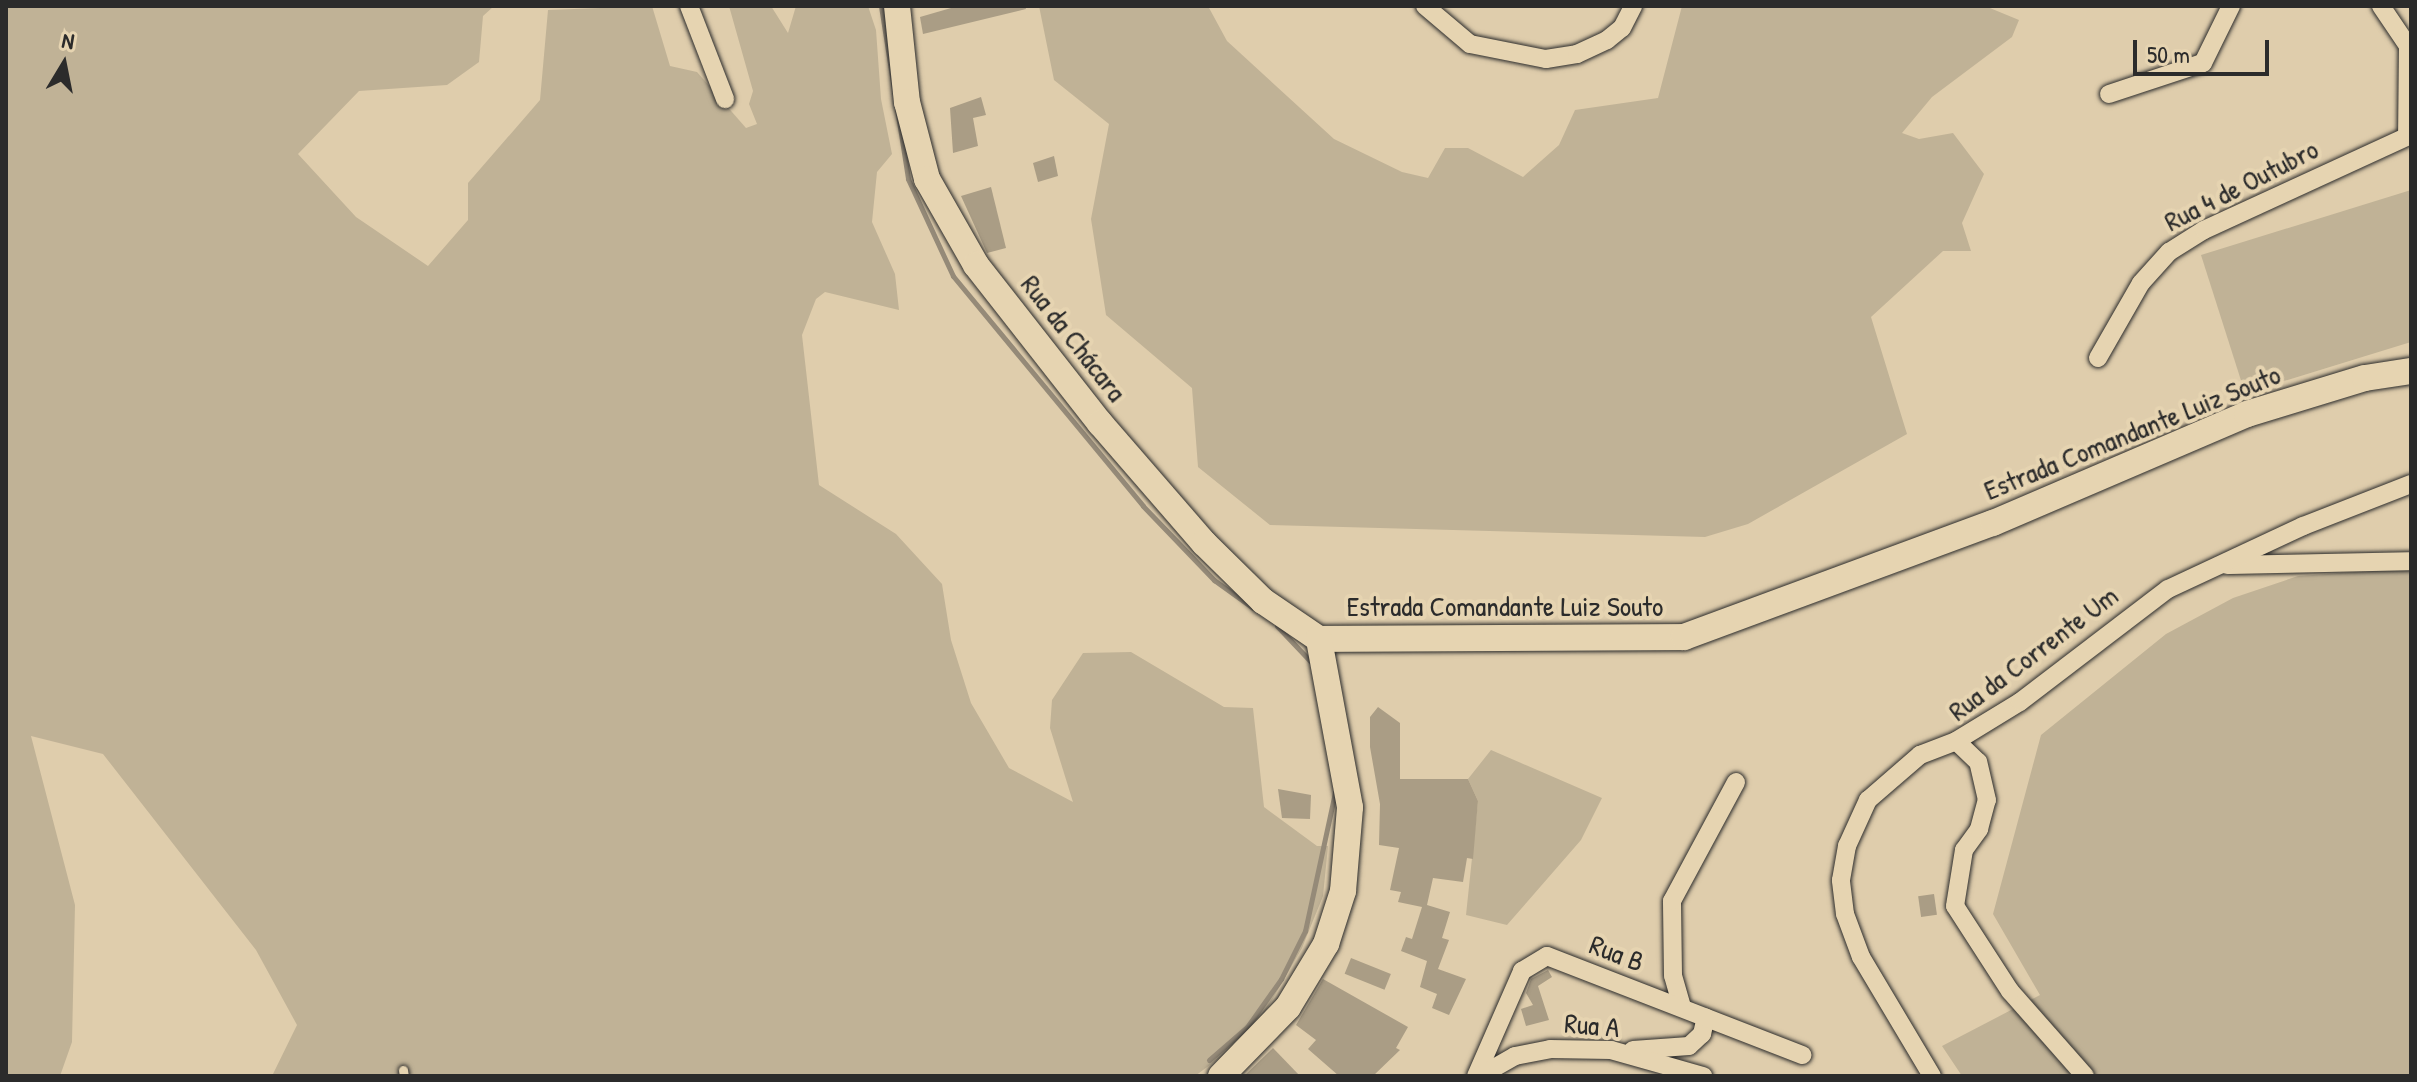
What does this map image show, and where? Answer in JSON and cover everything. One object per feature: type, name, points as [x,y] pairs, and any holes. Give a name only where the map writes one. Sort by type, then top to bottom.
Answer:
[{"type":"street","points":[[689,6],[725,99]]},
{"type":"street","name":"Rua da Chácara","points":[[897,6],[907,102],[927,179],[976,265],[1100,423],[1204,543],[1263,601],[1319,639]]},
{"type":"street","points":[[1425,6],[1470,44],[1546,59],[1577,54],[1607,40],[1622,28],[1633,6]]},
{"type":"street","points":[[2109,94],[2203,63],[2231,6]]},
{"type":"street","points":[[2381,6],[2408,46],[2409,135]]},
{"type":"street","name":"Rua 4 de Outubro","points":[[2098,358],[2141,283],[2169,252],[2204,230],[2409,135]]},
{"type":"street","name":"Estrada Comandante Luiz Souto","points":[[1221,1076],[1288,1007],[1326,944],[1343,891],[1350,807],[1319,639],[1684,637],[1993,523],[2247,414],[2365,378],[2411,371]]},
{"type":"street","name":"Rua da Corrente Um","points":[[2085,1076],[2010,991],[1955,906],[1964,850],[1979,829],[1987,800],[1978,762],[1956,741],[2020,702],[2168,589],[2212,567],[2411,484]]},
{"type":"street","points":[[2212,567],[2290,560],[2411,561]]},
{"type":"street","points":[[1932,1076],[1861,957],[1845,914],[1841,880],[1847,846],[1868,800],[1920,755],[1956,741]]},
{"type":"street","points":[[1682,1007],[1673,975],[1672,901],[1736,782]]},
{"type":"street","name":"Rua B","points":[[1478,1076],[1522,971],[1538,956],[1682,1007],[1802,1055]]},
{"type":"street","points":[[1611,1050],[1689,1046],[1702,1034],[1706,1017]]},
{"type":"street","name":"Rua A","points":[[1478,1076],[1515,1056],[1550,1049],[1611,1050],[1703,1076]]},
{"type":"shaded area","points":[[6,6],[494,6],[483,16],[479,62],[447,85],[359,91],[298,154],[356,217],[428,266],[468,220],[468,183],[540,100],[548,10],[652,6],[670,66],[697,72],[746,128],[757,124],[749,104],[753,91],[729,6],[771,6],[788,33],[796,6],[868,6],[876,30],[881,99],[892,154],[877,172],[872,222],[895,274],[899,310],[825,292],[816,299],[802,335],[819,485],[896,534],[942,584],[951,640],[971,703],[1009,768],[1073,802],[1050,728],[1052,700],[1083,653],[1131,652],[1224,707],[1253,708],[1264,807],[1317,846],[1328,846],[1323,896],[1302,948],[1253,1033],[1195,1076],[272,1076],[297,1025],[256,950],[103,754],[31,736],[75,905],[72,1042],[60,1076],[6,1076]]},
{"type":"shaded area","points":[[1039,6],[1208,6],[1227,41],[1334,139],[1402,172],[1428,178],[1445,148],[1468,148],[1523,177],[1559,145],[1575,110],[1658,98],[1682,6],[1985,6],[2019,20],[2012,37],[1932,97],[1902,133],[1919,139],[1953,133],[1984,174],[1962,223],[1971,251],[1943,251],[1871,317],[1907,434],[1748,524],[1705,537],[1270,525],[1198,467],[1192,388],[1106,315],[1091,219],[1109,124],[1054,80]]},
{"type":"shaded area","points":[[2411,190],[2411,342],[2245,393],[2201,255]]},
{"type":"shaded area","points":[[2411,568],[2411,1076],[1962,1076],[1942,1046],[2040,995],[1993,914],[2041,735],[2166,634],[2233,598],[2298,576]]},
{"type":"shaded area","points":[[1491,750],[1602,798],[1581,840],[1507,925],[1466,915],[1478,801],[1468,779]]},
{"type":"building","points":[[958,6],[1025,6],[1026,9],[923,34],[920,17]]},
{"type":"building","points":[[981,97],[986,115],[973,118],[978,146],[953,153],[950,108]]},
{"type":"building","points":[[1054,156],[1058,176],[1038,182],[1033,163]]},
{"type":"building","points":[[991,187],[1006,248],[987,253],[961,196]]},
{"type":"building","points":[[1378,707],[1400,723],[1400,779],[1468,779],[1478,801],[1473,859],[1467,858],[1463,882],[1433,878],[1427,905],[1450,912],[1442,938],[1449,940],[1438,969],[1466,979],[1449,1015],[1432,1008],[1437,994],[1420,987],[1427,961],[1401,951],[1406,937],[1412,939],[1422,907],[1398,902],[1401,892],[1390,890],[1399,848],[1379,845],[1380,804],[1370,747],[1370,717]]},
{"type":"building","points":[[1278,789],[1311,795],[1310,819],[1282,818]]},
{"type":"building","points":[[1934,894],[1937,915],[1921,917],[1918,896]]},
{"type":"building","points":[[1351,958],[1391,974],[1385,990],[1345,974]]},
{"type":"building","points":[[1548,970],[1552,977],[1538,986],[1549,1020],[1526,1026],[1521,1009],[1533,1005],[1526,993],[1531,979]]},
{"type":"building","points":[[1323,979],[1408,1027],[1396,1048],[1400,1050],[1373,1076],[1339,1076],[1308,1049],[1316,1040],[1296,1025]]},
{"type":"building","points":[[1273,1048],[1300,1076],[1244,1076]]},
{"type":"waterway","points":[[881,6],[908,179],[953,276],[1143,506],[1214,580],[1253,608]]},
{"type":"waterway","points":[[1277,626],[1311,662]]},
{"type":"waterway","points":[[1209,1060],[1247,1027],[1281,979],[1305,931],[1335,792]]}]
